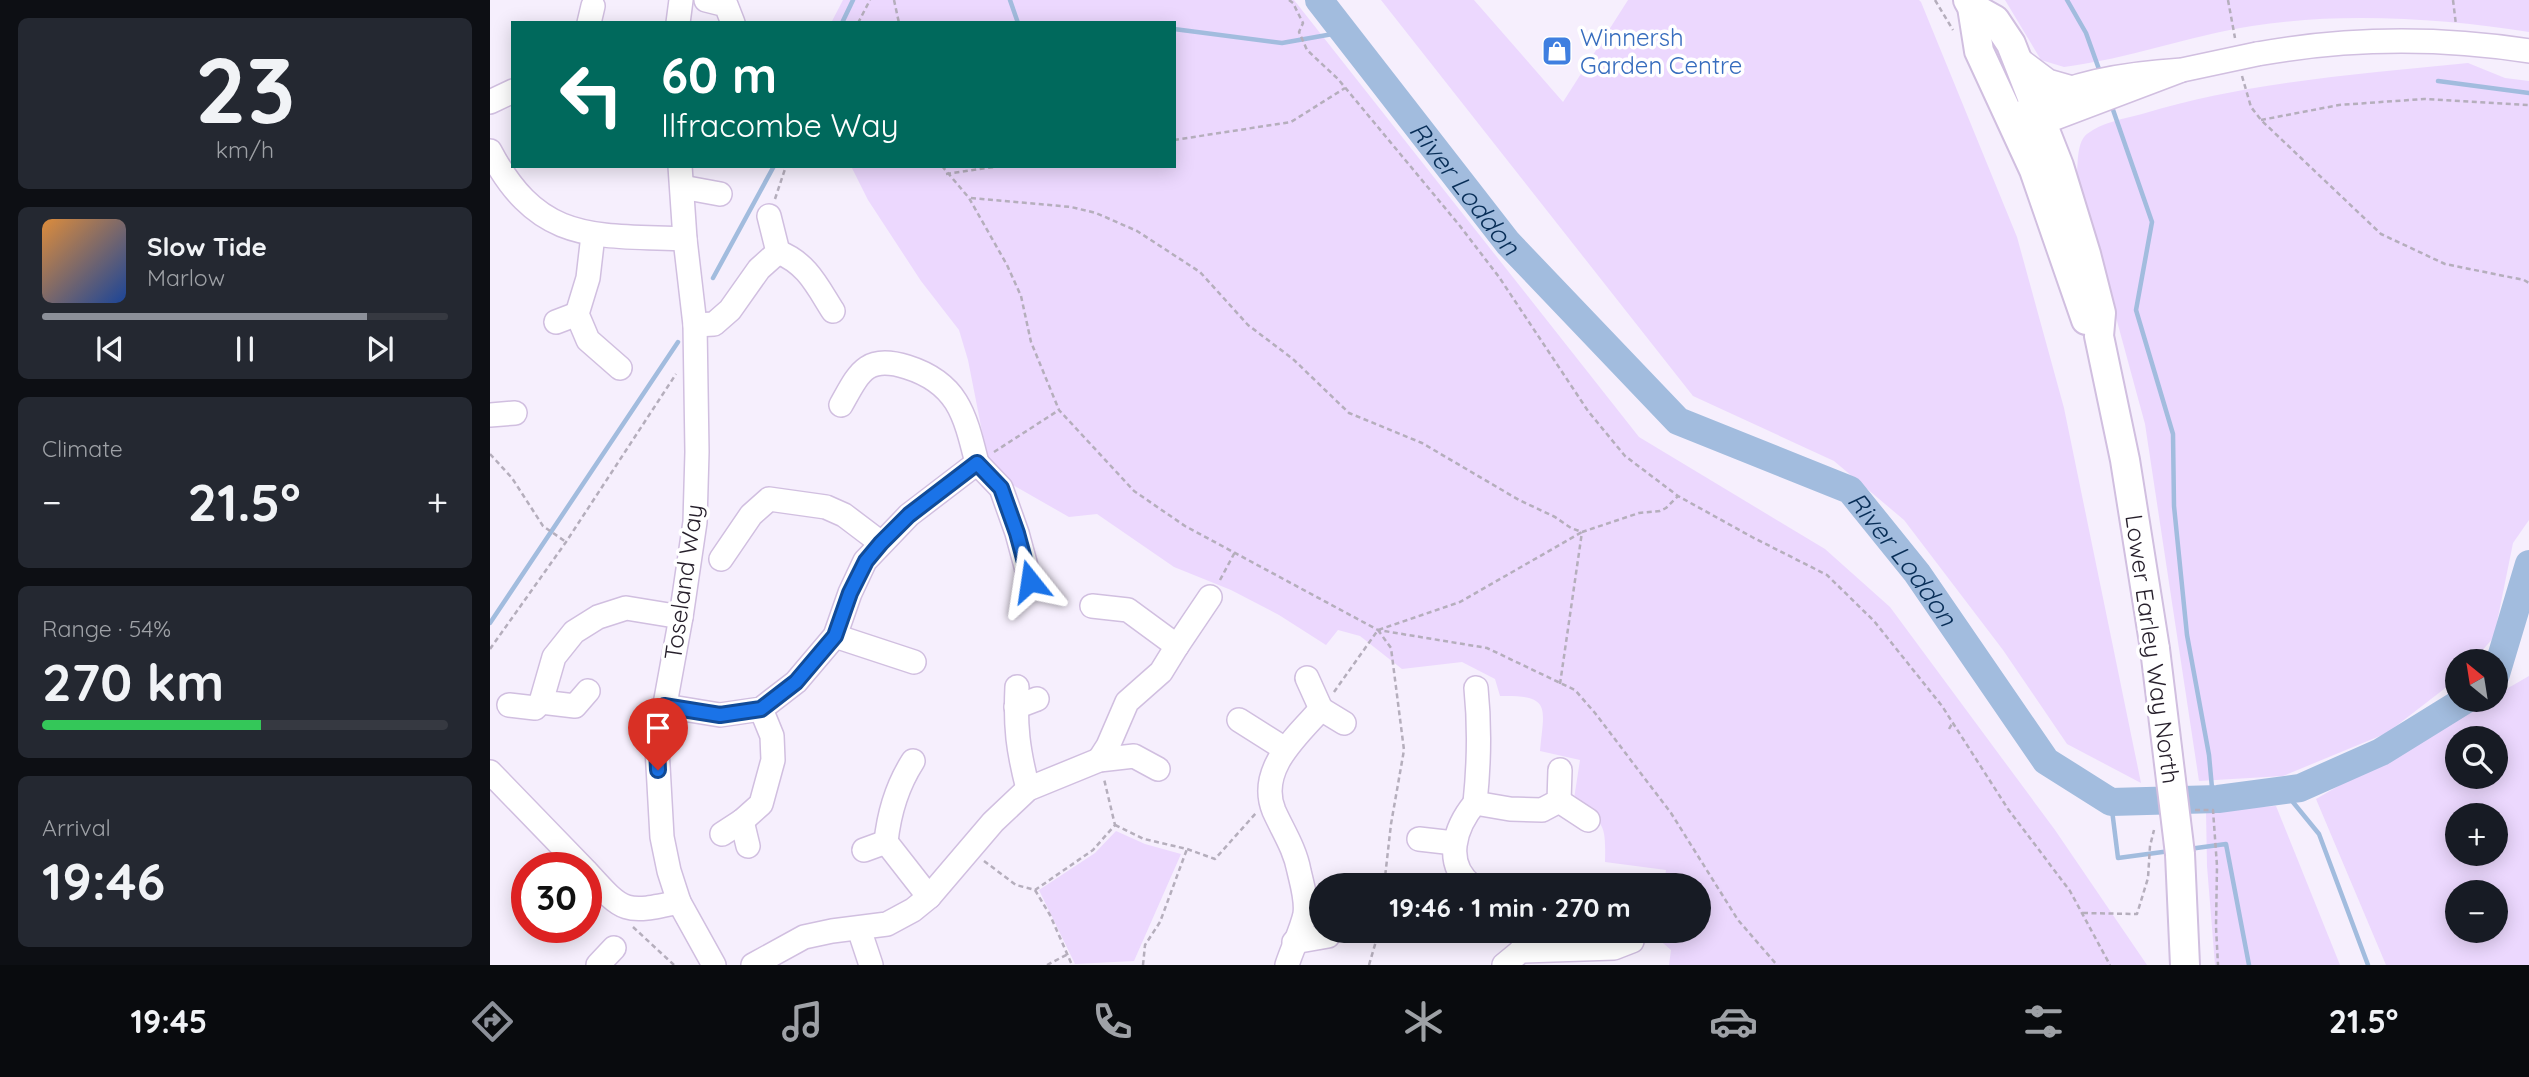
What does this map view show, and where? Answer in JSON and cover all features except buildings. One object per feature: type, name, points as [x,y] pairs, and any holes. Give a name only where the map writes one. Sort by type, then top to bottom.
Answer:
[{"type":"main road","name":"Lower Earley Way North","points":[[1970,4],[1995,20],[2016,57],[2051,215],[2085,319],[2099,336],[2113,397],[2155,649],[2180,854],[2185,965]]},
{"type":"main road","name":"Lower Earley Way North","points":[[1970,4],[1979,51],[2030,117]]},
{"type":"street","points":[[678,21],[681,0]]},
{"type":"street","points":[[2030,117],[2092,90],[2257,54],[2347,43],[2399,41],[2458,42],[2529,51]]},
{"type":"street","points":[[2016,57],[2048,81],[2092,90]]},
{"type":"street","points":[[490,102],[511,92]]},
{"type":"street","points":[[490,151],[496,179],[531,207],[564,228],[593,235],[685,239]]},
{"type":"street","name":"Toseland Way","points":[[714,965],[679,902],[662,837],[657,748],[695,522],[695,335],[681,177],[720,194]]},
{"type":"street","points":[[769,216],[778,252]]},
{"type":"street","points":[[593,235],[588,278],[566,318],[620,368]]},
{"type":"street","points":[[778,252],[793,258],[807,269],[833,311]]},
{"type":"street","points":[[695,335],[730,310],[759,269],[778,252]]},
{"type":"street","points":[[841,405],[875,352],[895,363],[925,372],[941,382],[962,413],[977,463],[1001,488],[1030,581]]},
{"type":"street","points":[[490,415],[515,413]]},
{"type":"street","points":[[664,706],[720,715],[761,709],[796,682],[835,636],[860,572],[881,543],[909,515],[977,463]]},
{"type":"street","points":[[721,559],[766,490],[826,507],[844,515],[881,543]]},
{"type":"street","points":[[1099,760],[1127,702],[1161,672],[1210,597]]},
{"type":"street","points":[[1092,606],[1128,610],[1177,646]]},
{"type":"street","points":[[509,705],[535,708],[541,702],[554,657],[574,632],[598,617],[626,608],[681,617]]},
{"type":"street","points":[[835,636],[914,662]]},
{"type":"street","points":[[1307,678],[1321,709],[1344,723]]},
{"type":"street","points":[[1461,873],[1454,858],[1454,843],[1463,818],[1475,803],[1478,769],[1476,688]]},
{"type":"street","points":[[541,702],[575,706],[588,691]]},
{"type":"street","points":[[1023,698],[1015,726],[1028,789]]},
{"type":"street","points":[[722,834],[761,804],[773,760],[772,736],[761,709]]},
{"type":"street","points":[[1287,965],[1305,915],[1305,894],[1297,858],[1273,808],[1269,789],[1275,768],[1285,749],[1321,709]]},
{"type":"street","points":[[1240,720],[1285,749]]},
{"type":"street","points":[[754,965],[804,937],[887,925],[913,910],[929,897],[993,822],[1028,789],[1099,760],[1134,756],[1158,769]]},
{"type":"street","points":[[913,761],[904,776],[888,817],[886,842],[929,897]]},
{"type":"street","points":[[1559,801],[1560,770]]},
{"type":"street","points":[[490,772],[568,852]]},
{"type":"street","points":[[1475,803],[1510,809],[1542,810],[1559,801]]},
{"type":"street","points":[[1559,801],[1588,820]]},
{"type":"street","points":[[742,821],[748,846]]},
{"type":"street","points":[[1419,839],[1454,843]]},
{"type":"street","points":[[864,850],[886,842]]},
{"type":"street","points":[[602,888],[618,904],[634,910],[679,902]]},
{"type":"street","points":[[859,929],[871,965]]},
{"type":"street","points":[[1294,942],[1309,939]]},
{"type":"street","points":[[1517,949],[1614,948],[1627,943]]},
{"type":"path","points":[[859,21],[870,0]]},
{"type":"path","points":[[894,0],[899,21]]},
{"type":"path","points":[[1289,0],[1303,23],[1298,32],[1307,50],[1345,88],[1468,236],[1499,277],[1588,411],[1625,456],[1678,496],[1828,575],[1890,639],[1953,722],[2008,809],[2084,913],[2110,965]]},
{"type":"path","points":[[1935,0],[1953,30]]},
{"type":"path","points":[[2453,0],[2456,28]]},
{"type":"path","points":[[1176,140],[1291,122],[1345,88]]},
{"type":"path","points":[[2529,106],[2424,99],[2339,105],[2261,120],[2381,234],[2445,264],[2529,283]]},
{"type":"path","points":[[769,216],[785,168]]},
{"type":"path","points":[[943,168],[969,198],[1007,265],[1021,296],[1031,342],[1059,410],[1134,491],[1185,526],[1378,630],[1487,648],[1575,690],[1671,813],[1738,920],[1776,965]]},
{"type":"path","points":[[946,173],[985,168]]},
{"type":"path","points":[[969,198],[1071,207],[1096,213],[1137,231],[1200,272],[1248,325],[1293,359],[1349,413],[1422,443],[1518,500],[1582,531]]},
{"type":"path","points":[[490,649],[566,542],[695,335]]},
{"type":"path","points":[[977,463],[1059,410]]},
{"type":"path","points":[[490,454],[512,478],[543,526],[566,542]]},
{"type":"path","points":[[1321,709],[1378,630],[1460,602],[1582,531],[1639,513],[1660,511],[1678,496]]},
{"type":"path","points":[[1560,684],[1582,531]]},
{"type":"path","points":[[1210,597],[1235,552]]},
{"type":"path","points":[[1378,630],[1391,648],[1404,750],[1385,873]]},
{"type":"path","points":[[1948,729],[1953,722]]},
{"type":"path","points":[[1099,760],[1115,825]]},
{"type":"path","points":[[1115,825],[1144,839],[1215,859],[1256,813],[1273,808]]},
{"type":"path","points":[[2191,810],[2213,810],[2217,866],[2218,965]]},
{"type":"path","points":[[1035,890],[1093,850],[1115,825]]},
{"type":"path","points":[[2084,913],[2137,914],[2148,878],[2154,829]]},
{"type":"path","points":[[1143,965],[1145,945],[1160,922],[1187,849]]},
{"type":"path","points":[[971,850],[1016,885],[1035,890],[1050,915],[1072,965]]},
{"type":"path","points":[[618,904],[626,921],[674,965]]},
{"type":"path","points":[[1369,965],[1375,943]]},
{"type":"path","points":[[1047,965],[1068,954]]},
{"type":"shaded area","points":[[843,0],[1294,0],[1639,437],[1825,549],[1890,607],[2055,830],[2147,965],[1669,965],[1671,950],[1663,943],[1711,943],[1711,873],[1666,873],[1666,870],[1605,862],[1604,831],[1592,814],[1574,799],[1580,760],[1540,751],[1543,714],[1537,701],[1517,696],[1500,696],[1495,679],[1462,662],[1402,669],[1360,636],[1338,630],[1326,645],[1279,615],[1231,590],[1174,567],[1097,514],[1069,517],[990,472],[968,360],[959,330],[921,281],[868,200],[852,168],[1176,168],[1176,21],[832,21]]},
{"type":"shaded area","points":[[1381,0],[1474,0],[1563,102],[1628,0],[1921,2],[2017,237],[2064,408],[2141,783],[2067,744],[2003,650],[1904,520],[1834,461],[1693,396]]},
{"type":"shaded area","points":[[2005,0],[2529,0],[2529,32],[2426,20],[2320,19],[2228,30],[2111,59],[2064,67],[2041,60]]},
{"type":"shaded area","points":[[2468,63],[2505,78],[2529,81],[2529,520],[2513,543],[2494,637],[2484,649],[2445,649],[2445,688],[2387,733],[2283,776],[2199,781],[2145,424],[2077,174],[2081,142],[2087,134],[2106,124],[2182,103],[2263,87]]},
{"type":"shaded area","points":[[2529,676],[2529,965],[2386,965],[2316,799],[2466,712],[2508,712],[2508,688]]},
{"type":"shaded area","points":[[2276,806],[2340,965],[2215,965],[2207,866],[2206,810]]},
{"type":"shaded area","points":[[1116,831],[1145,844],[1181,854],[1134,961],[1075,964],[1039,890],[1095,853]]},
{"type":"waterway","points":[[843,21],[853,0]]},
{"type":"waterway","points":[[1010,0],[1017,21]]},
{"type":"waterway","name":"River Loddon","points":[[1319,0],[1508,243],[1678,421],[1850,490],[1917,573],[2046,761],[2111,802],[2218,799],[2300,788],[2381,752],[2446,712]]},
{"type":"waterway","points":[[2067,0],[2086,33],[2100,72]]},
{"type":"waterway","points":[[1176,29],[1282,43],[1344,32]]},
{"type":"waterway","points":[[2438,81],[2529,93]]},
{"type":"waterway","points":[[2111,104],[2152,222],[2136,310],[2173,434],[2174,506],[2187,635],[2209,755],[2213,799]]},
{"type":"waterway","points":[[713,278],[773,168]]},
{"type":"waterway","points":[[490,623],[678,342]]},
{"type":"waterway","name":"River Loddon","points":[[2504,649],[2529,564]]},
{"type":"waterway","points":[[2283,790],[2319,834],[2368,965]]},
{"type":"waterway","points":[[2111,802],[2118,858],[2170,851]]},
{"type":"waterway","points":[[2189,849],[2226,844],[2249,965]]},
{"type":"place","name":"Winnersh Garden Centre","points":[[1557,51]]},
{"type":"route","points":[[658,770],[657,748],[664,706],[720,715],[761,709],[796,682],[835,636],[850,593],[866,561],[909,515],[977,463],[1001,488],[1030,581]]}]
